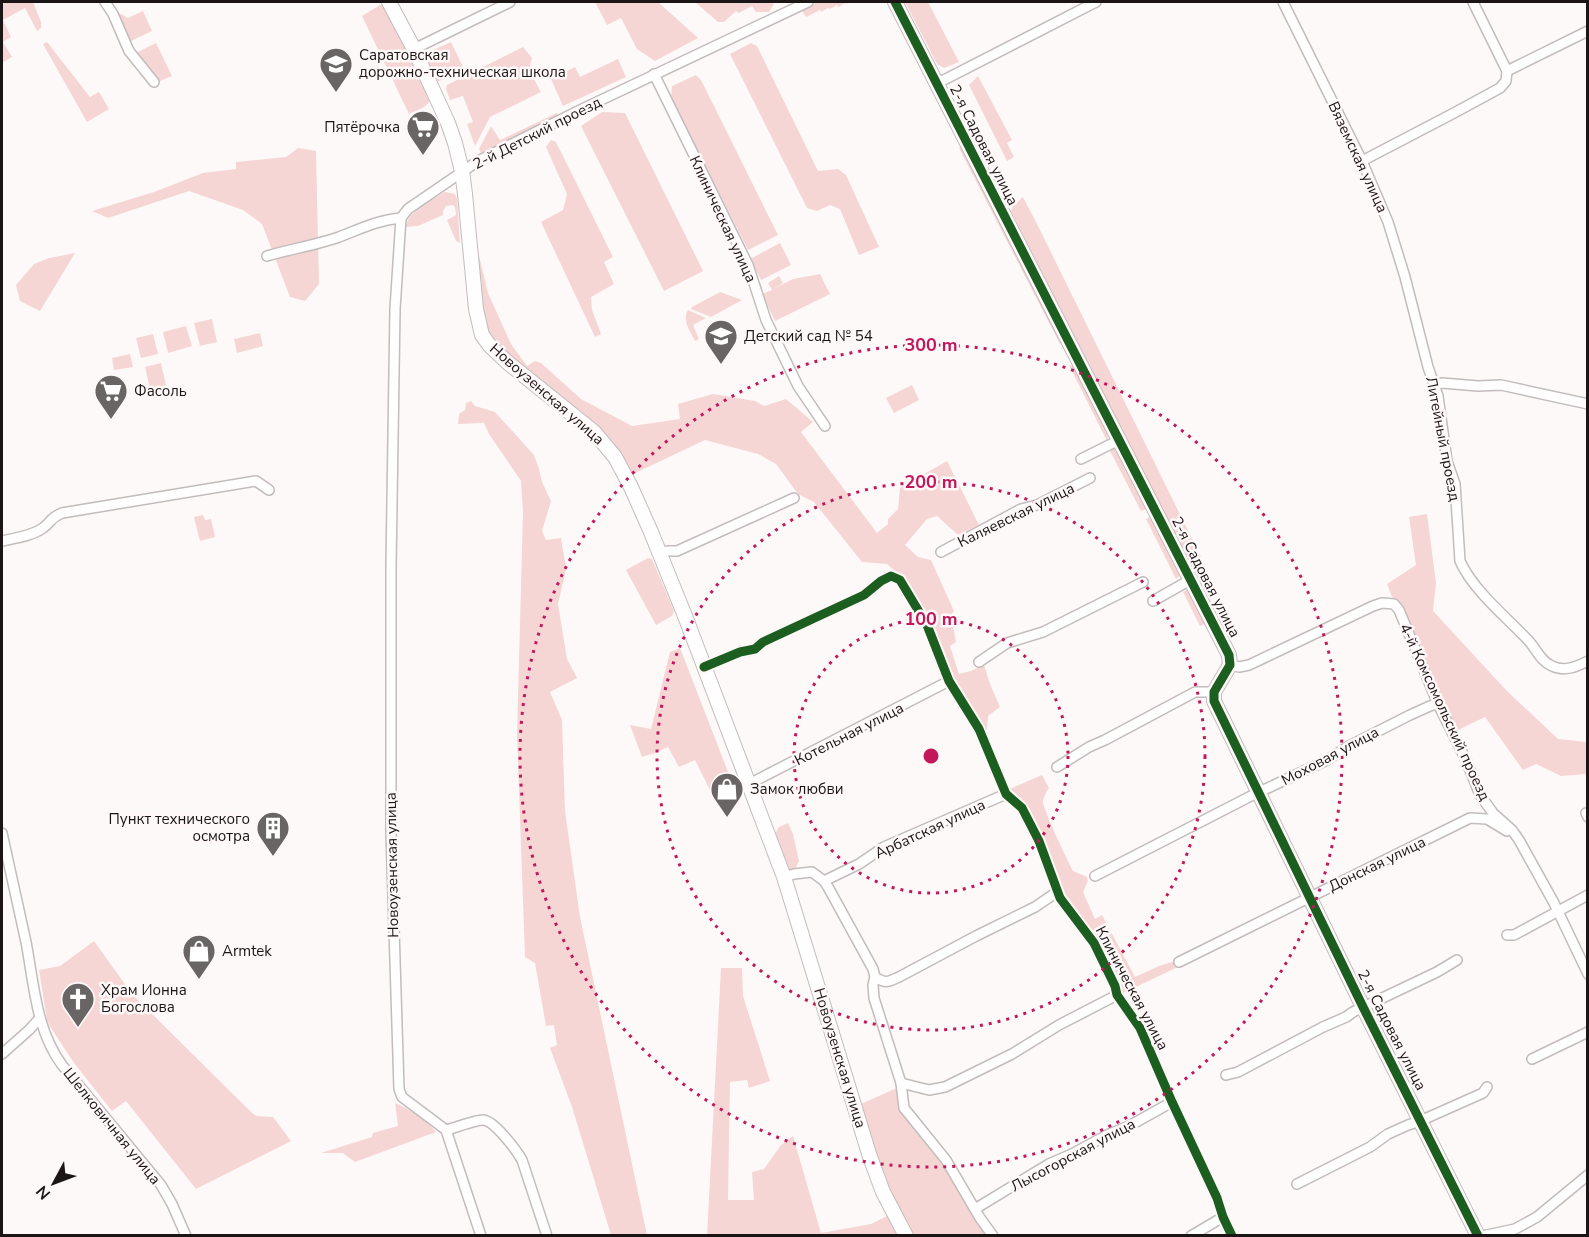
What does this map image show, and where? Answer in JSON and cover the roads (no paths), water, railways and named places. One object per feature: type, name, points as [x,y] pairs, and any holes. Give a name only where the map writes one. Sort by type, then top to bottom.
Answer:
[{"type":"street","points":[[105,2],[113,14],[129,51],[154,82]]},
{"type":"street","name":"Новоузенская улица","points":[[389,2],[414,49],[455,143],[462,171],[476,309],[482,335],[507,362],[594,432],[615,457],[631,487],[660,554],[784,877],[870,1156],[883,1192],[906,1236]]},
{"type":"street","points":[[414,49],[510,2]]},
{"type":"street","name":"2-й Детский проезд","points":[[401,218],[408,209],[478,161],[808,2]]},
{"type":"street","name":"2-я Садовая улица","points":[[895,2],[1229,655],[1230,665]]},
{"type":"street","points":[[936,84],[1096,2]]},
{"type":"street","name":"Вяземская улица","points":[[1283,2],[1362,161],[1388,222],[1415,320]]},
{"type":"street","points":[[1362,161],[1500,88],[1506,81],[1507,72],[1473,2]]},
{"type":"street","points":[[1507,72],[1587,31]]},
{"type":"street","name":"Клиническая улица","points":[[654,75],[748,265],[766,320],[798,386],[825,426]]},
{"type":"street","points":[[267,256],[338,237],[366,225],[401,218]]},
{"type":"street","name":"Новоузенская улица","points":[[401,218],[395,309],[391,566],[391,832],[399,1089],[402,1097],[446,1130]]},
{"type":"street","name":"Литейный проезд","points":[[1415,320],[1438,396],[1447,461],[1455,484],[1459,553],[1465,572],[1500,613],[1529,640],[1542,660],[1561,669],[1577,666],[1587,661]]},
{"type":"street","points":[[1435,386],[1443,383],[1501,385],[1587,404]]},
{"type":"street","points":[[1081,459],[1119,440]]},
{"type":"street","name":"Каляевская улица","points":[[941,552],[1021,509],[1037,505],[1090,478]]},
{"type":"street","points":[[2,541],[36,532],[45,527],[52,518],[62,513],[256,482],[269,490]]},
{"type":"street","points":[[660,554],[677,551],[794,498]]},
{"type":"street","name":"Клиническая улица","points":[[704,667],[740,652],[755,649],[763,642],[864,596],[881,581],[891,576],[900,580],[927,625],[949,681],[979,729],[1005,794],[1022,808],[1040,841],[1058,892],[1094,943],[1115,986],[1117,995],[1140,1028],[1232,1236]]},
{"type":"street","points":[[1153,601],[1190,580]]},
{"type":"street","points":[[979,663],[1007,643],[1043,632],[1143,582]]},
{"type":"street","name":"4-й Комсомольский проезд","points":[[1230,665],[1239,667],[1249,665],[1373,606],[1382,603],[1394,604],[1399,610],[1438,704],[1466,760],[1480,795],[1493,813],[1512,830],[1531,860],[1587,974]]},
{"type":"street","points":[[1058,768],[1089,747],[1195,692],[1214,692],[1230,665]]},
{"type":"street","name":"Котельная улица","points":[[749,784],[949,681]]},
{"type":"street","name":"2-я Садовая улица","points":[[1214,692],[1214,701],[1258,793],[1420,1121],[1480,1236]]},
{"type":"street","name":"Моховая улица","points":[[1095,876],[1327,760],[1349,746],[1410,715],[1438,704]]},
{"type":"street","name":"Арбатская улица","points":[[824,881],[859,864],[884,847],[1005,794]]},
{"type":"street","name":"Донская улица","points":[[1179,962],[1470,818],[1487,819],[1507,831],[1512,830]]},
{"type":"street","name":"Шелковичная улица","points":[[2,833],[40,1018],[47,1040],[54,1054],[161,1185],[186,1236]]},
{"type":"street","points":[[784,877],[812,873],[824,881],[873,969],[874,998],[901,1083],[904,1108],[946,1160],[993,1236]]},
{"type":"street","points":[[875,977],[883,982],[899,977],[1035,907],[1058,892]]},
{"type":"street","points":[[1507,935],[1514,935],[1587,895]]},
{"type":"street","points":[[1226,1075],[1238,1072],[1457,960]]},
{"type":"street","points":[[901,1083],[929,1090],[945,1087],[1012,1054],[1059,1025],[1117,995]]},
{"type":"street","points":[[2,1054],[40,1018]]},
{"type":"street","points":[[1532,1059],[1587,1032]]},
{"type":"street","points":[[1297,1184],[1370,1147],[1388,1134],[1484,1093],[1487,1087]]},
{"type":"street","name":"Лысогорская улица","points":[[975,1209],[1049,1164],[1129,1126],[1172,1102]]},
{"type":"street","points":[[481,1236],[446,1130],[483,1120],[489,1122],[500,1132],[518,1152],[547,1236]]},
{"type":"street","points":[[1480,1236],[1515,1229],[1537,1217],[1587,1175]]},
{"type":"street","points":[[1191,1236],[1222,1217]]},
{"type":"place","name":"Саратовская дорожно-техническая школа","points":[[336,93]]},
{"type":"place","name":"Пятёрочка","points":[[423,156]]},
{"type":"place","name":"Детский сад № 54","points":[[721,365]]},
{"type":"place","name":"Фасоль","points":[[111,420]]},
{"type":"place","name":"Замок любви","points":[[727,818]]},
{"type":"place","name":"Пункт технического осмотра","points":[[273,857]]},
{"type":"place","name":"Armtek","points":[[199,980]]},
{"type":"place","name":"Храм Ионна Богослова","points":[[78,1028]]}]
